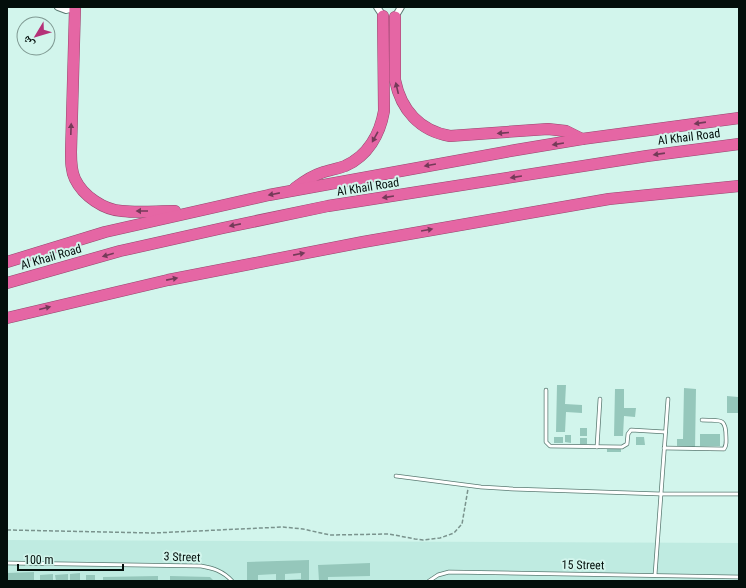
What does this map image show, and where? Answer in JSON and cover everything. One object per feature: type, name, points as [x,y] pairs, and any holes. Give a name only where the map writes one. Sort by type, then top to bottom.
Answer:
[{"type":"highway","points":[[76,8],[70,152],[71,164],[76,180],[94,201],[109,208],[121,211],[195,211]]},
{"type":"highway","points":[[291,191],[314,176],[343,166],[354,160],[366,151],[375,138],[382,123],[384,110],[381,10]]},
{"type":"highway","points":[[395,12],[397,88],[406,110],[423,126],[436,133],[450,136],[548,129],[566,131],[582,139]]},
{"type":"highway","points":[[7,262],[105,232],[291,191],[582,139],[739,118]]},
{"type":"highway","name":"Al Khail Road","points":[[7,283],[120,251],[328,206],[639,157],[739,144]]},
{"type":"highway","points":[[7,318],[168,280],[363,242],[609,199],[739,186]]},
{"type":"street","points":[[58,7],[66,10],[76,8]]},
{"type":"street","points":[[395,12],[400,7]]},
{"type":"lane","points":[[546,390],[546,440],[548,445],[597,447],[624,446],[627,444],[628,434],[631,430],[665,432]]},
{"type":"lane","points":[[597,447],[600,399]]},
{"type":"lane","points":[[655,576],[668,399]]},
{"type":"lane","points":[[664,448],[724,449],[726,444],[725,424],[721,421],[702,420]]},
{"type":"lane","points":[[396,476],[513,489],[661,494],[739,494]]},
{"type":"lane","name":"3 Street","points":[[7,563],[201,566],[215,568],[232,581]]},
{"type":"lane","name":"15 Street","points":[[429,581],[438,575],[449,572],[739,577]]},
{"type":"path","points":[[7,530],[154,533],[284,526],[330,535],[389,534],[415,539],[431,539],[454,533],[462,524],[469,485]]},
{"type":"shaded area","points":[[7,540],[739,543],[739,581],[7,581]]},
{"type":"building","points":[[557,385],[566,385],[565,404],[582,405],[582,413],[566,412],[565,432],[556,432]]},
{"type":"building","points":[[684,388],[696,389],[695,449],[677,447],[677,439],[683,439]]},
{"type":"building","points":[[615,389],[624,389],[624,408],[636,408],[635,417],[624,416],[623,436],[614,436]]},
{"type":"building","points":[[727,396],[738,397],[738,413],[727,413]]},
{"type":"building","points":[[580,428],[587,428],[587,436],[580,436]]},
{"type":"building","points":[[700,434],[720,434],[720,446],[700,446]]},
{"type":"building","points":[[565,435],[571,435],[571,443],[565,442]]},
{"type":"building","points":[[554,437],[563,437],[563,443],[554,443]]},
{"type":"building","points":[[636,437],[644,437],[645,445],[636,445]]},
{"type":"building","points":[[580,438],[587,438],[587,444],[580,444]]},
{"type":"building","points":[[607,448],[621,448],[621,452],[607,452]]},
{"type":"building","points":[[309,560],[309,581],[276,581],[276,574],[258,575],[258,581],[247,581],[247,562]],"holes":[[[301,573],[301,579],[285,580],[285,574]]]},
{"type":"building","points":[[370,563],[370,576],[328,577],[328,581],[319,581],[318,565]]},
{"type":"building","points":[[34,572],[34,581],[7,581],[7,573]]},
{"type":"building","points":[[80,573],[80,581],[70,581],[70,574]]},
{"type":"building","points":[[53,574],[53,581],[40,581],[40,575]]},
{"type":"building","points":[[68,574],[68,581],[56,581],[55,575]]},
{"type":"building","points":[[86,575],[95,575],[95,581],[86,581]]},
{"type":"building","points":[[158,576],[158,581],[103,581],[103,577]]},
{"type":"building","points":[[170,576],[210,577],[214,581],[170,581]]}]
